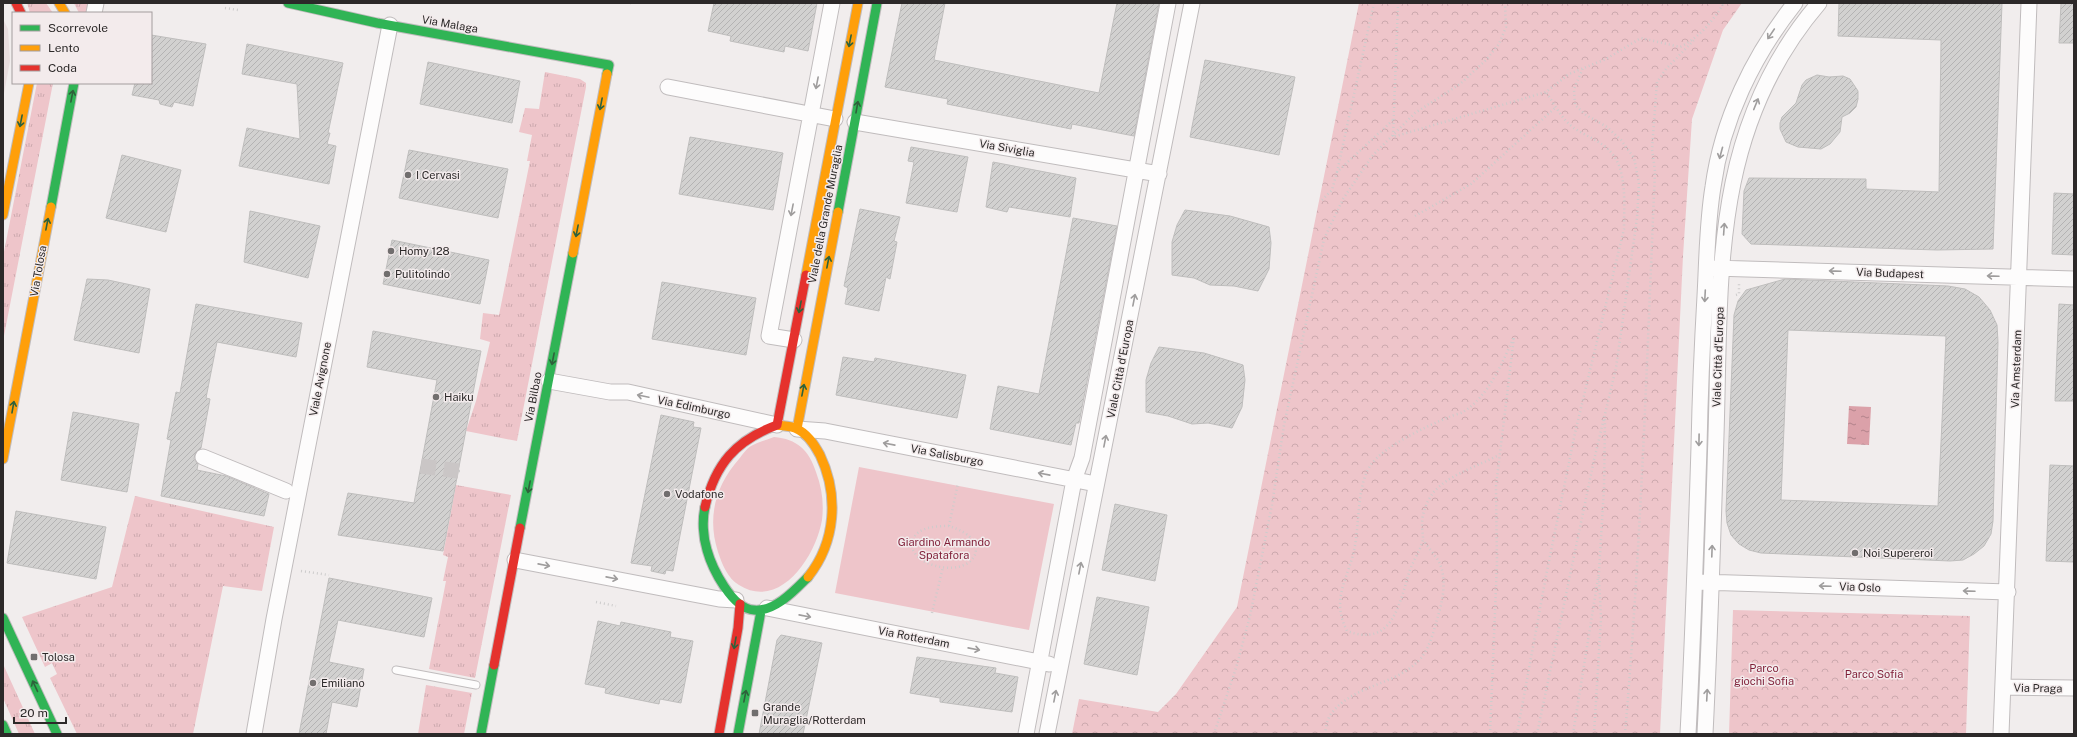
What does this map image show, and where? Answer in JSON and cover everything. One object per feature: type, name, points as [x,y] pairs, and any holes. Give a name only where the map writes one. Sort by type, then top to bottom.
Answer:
[{"type":"street","points":[[16,3],[20,12]]},
{"type":"street","points":[[59,3],[64,12]]},
{"type":"street","name":"Via Malaga","points":[[288,3],[390,25],[609,65]]},
{"type":"street","points":[[794,340],[769,336],[832,3]]},
{"type":"street","name":"Viale della Grande Muraglia","points":[[777,425],[858,3]]},
{"type":"street","name":"Viale della Grande Muraglia","points":[[797,429],[877,3]]},
{"type":"street","name":"Viale Città d'Europa","points":[[1026,734],[1074,480],[1082,458],[1138,170],[1168,3]]},
{"type":"street","name":"Viale Città d'Europa","points":[[1047,734],[1192,3]]},
{"type":"street","name":"Viale Città d'Europa","points":[[1706,734],[1711,582],[1706,268],[1713,185],[1730,121],[1754,62],[1766,42],[1794,3]]},
{"type":"street","name":"Viale Città d'Europa","points":[[1688,734],[1696,582],[1708,422],[1725,222],[1731,186],[1739,154],[1755,106],[1785,46],[1819,3]]},
{"type":"street","name":"Via Amsterdam","points":[[2001,734],[2008,592],[2029,3]]},
{"type":"street","name":"Viale Avignone","points":[[254,734],[274,619],[390,25]]},
{"type":"street","name":"Via Bilbao","points":[[481,734],[609,65]]},
{"type":"street","points":[[3,215],[29,84]]},
{"type":"street","name":"Via Tolosa","points":[[3,459],[74,84]]},
{"type":"street","points":[[668,87],[835,119]]},
{"type":"street","name":"Via Siviglia","points":[[855,122],[1159,174]]},
{"type":"street","name":"Via Budapest","points":[[1706,268],[2074,279]]},
{"type":"street","name":"Via Edimburgo","points":[[549,381],[610,392],[628,392],[777,425]]},
{"type":"street","points":[[777,425],[797,429],[807,438],[816,450],[826,472],[834,499],[832,524],[827,545],[811,573],[787,597],[764,609],[750,610],[738,602],[720,579],[708,556],[703,525],[706,499],[715,475],[729,455],[750,437],[777,425]]},
{"type":"street","name":"Via Salisburgo","points":[[797,429],[825,431],[1096,484]]},
{"type":"street","points":[[203,457],[286,491]]},
{"type":"street","points":[[515,560],[738,602]]},
{"type":"street","name":"Via Oslo","points":[[1696,582],[2008,592]]},
{"type":"street","points":[[719,734],[738,628],[738,602]]},
{"type":"street","points":[[738,734],[764,609]]},
{"type":"street","name":"Via Rotterdam","points":[[764,609],[1061,666]]},
{"type":"street","points":[[3,618],[57,734]]},
{"type":"street","name":"Via Praga","points":[[2003,687],[2074,688]]},
{"type":"street","points":[[3,725],[7,734]]},
{"type":"lane","points":[[396,670],[476,685]]},
{"type":"path","points":[[1322,200],[1332,190],[1338,172],[1374,3]]},
{"type":"path","points":[[1392,137],[1397,3]]},
{"type":"path","points":[[1214,734],[1236,668],[1250,616],[1272,505],[1284,425],[1324,239],[1343,199],[1373,155],[1415,113],[1460,84],[1486,60],[1499,44],[1506,27],[1505,3]]},
{"type":"path","points":[[1626,734],[1633,645],[1645,420],[1655,170],[1652,149],[1657,82],[1666,69],[1713,20],[1724,3]]},
{"type":"path","points":[[225,8],[238,10]]},
{"type":"path","points":[[1392,137],[1546,92],[1569,74],[1606,59],[1641,38],[1680,47],[1694,40]]},
{"type":"path","points":[[1537,734],[1616,368],[1626,307],[1637,218],[1639,183],[1634,158],[1621,140],[1607,127],[1586,115],[1575,105],[1574,89],[1583,68]]},
{"type":"path","points":[[1517,734],[1546,576],[1575,432],[1624,229],[1621,170],[1614,156],[1591,136],[1576,130],[1563,118],[1546,92]]},
{"type":"path","points":[[1415,216],[1471,184],[1556,107]]},
{"type":"path","points":[[1338,172],[1393,120]]},
{"type":"path","points":[[1490,734],[1497,563],[1496,486],[1500,456],[1514,337],[1497,372],[1484,394],[1463,412],[1448,417],[1385,449],[1370,466],[1361,486],[1357,533],[1339,603],[1342,620],[1347,631],[1358,635],[1370,636],[1380,633],[1397,611],[1409,573],[1423,540],[1422,522],[1426,505],[1441,484],[1500,456]]},
{"type":"path","points":[[1573,734],[1598,572],[1604,488],[1605,414]]},
{"type":"path","points":[[949,526],[958,483]]},
{"type":"path","points":[[949,526],[968,536],[975,544],[977,550],[975,556],[965,565],[954,568],[943,568],[925,562],[915,554],[911,544],[915,535],[924,529],[949,526]]},
{"type":"path","points":[[1325,734],[1330,715],[1340,705],[1355,694],[1399,676],[1411,668],[1421,658],[1429,644],[1443,593],[1443,575],[1439,562],[1423,540]]},
{"type":"path","points":[[932,613],[943,568]]},
{"type":"path","points":[[301,571],[330,575]]},
{"type":"path","points":[[1594,734],[1601,619],[1598,572]]},
{"type":"path","points":[[596,602],[616,606]]},
{"type":"shaded area","points":[[3,19],[8,29],[10,61],[3,99]]},
{"type":"green space","points":[[27,3],[46,3],[52,12],[30,12]]},
{"type":"green space","points":[[74,3],[89,3],[87,12],[78,12]]},
{"type":"green space","points":[[1359,3],[1742,3],[1723,30],[1692,119],[1683,256],[1660,734],[1072,734],[1079,699],[1158,712],[1176,694],[1237,607]]},
{"type":"green space","points":[[545,72],[580,79],[586,83],[586,87],[517,441],[466,431],[476,401],[490,342],[480,339],[483,313],[499,315],[530,161],[527,161],[532,135],[519,132],[525,108],[539,109]]},
{"type":"green space","points":[[37,84],[53,84],[3,341],[3,257]]},
{"type":"green space","points":[[774,437],[796,443],[810,458],[820,484],[823,502],[822,520],[812,549],[794,576],[782,585],[768,591],[754,591],[739,585],[726,571],[715,539],[713,515],[715,503],[724,480],[744,452],[756,443]]},
{"type":"green space","name":"Giardino Armando Spatafora","points":[[859,467],[1054,504],[1029,630],[835,593]]},
{"type":"green space","points":[[456,485],[511,495],[475,678],[429,669],[446,581],[443,581],[448,557],[443,555]]},
{"type":"green space","points":[[135,496],[274,527],[262,591],[223,586],[193,734],[77,734],[50,678],[57,674],[52,663],[45,667],[22,617],[112,587]]},
{"type":"green space","name":"Parco Sofia","points":[[1733,610],[1970,616],[1966,734],[1729,734]]},
{"type":"green space","points":[[3,664],[35,734],[19,734],[3,698]]},
{"type":"green space","points":[[426,685],[472,693],[464,734],[418,734]]},
{"type":"water","points":[[1849,406],[1871,407],[1869,445],[1847,444]]},
{"type":"building","points":[[714,3],[817,3],[808,51],[785,46],[784,52],[730,41],[731,36],[708,31]]},
{"type":"building","points":[[902,3],[945,3],[934,60],[1099,93],[1117,3],[1159,3],[1134,136],[1072,124],[1071,129],[947,104],[948,99],[885,87]]},
{"type":"building","points":[[1839,3],[2002,3],[1993,249],[1937,250],[1751,244],[1742,234],[1744,191],[1749,178],[1866,179],[1866,189],[1939,192],[1941,40],[1838,36]]},
{"type":"building","points":[[2061,3],[2074,3],[2074,43],[2059,43]]},
{"type":"building","points":[[152,35],[206,44],[193,106],[174,102],[172,107],[160,104],[159,100],[132,95],[135,84],[152,84]]},
{"type":"building","points":[[247,44],[343,63],[328,133],[330,133],[327,144],[336,146],[329,184],[239,166],[247,128],[300,139],[297,84],[242,74]]},
{"type":"building","points":[[1205,60],[1295,77],[1279,155],[1190,137]]},
{"type":"building","points":[[428,62],[520,81],[512,123],[420,104]]},
{"type":"building","points":[[1817,75],[1829,77],[1843,76],[1850,79],[1858,91],[1856,107],[1850,113],[1842,117],[1840,132],[1830,144],[1821,149],[1798,147],[1786,142],[1780,129],[1780,123],[1782,117],[1796,103],[1802,85],[1806,80]]},
{"type":"building","points":[[690,137],[783,153],[773,210],[679,194]]},
{"type":"building","points":[[911,147],[968,157],[957,212],[906,203],[914,162],[908,161]]},
{"type":"building","points":[[409,150],[508,169],[498,218],[399,198]]},
{"type":"building","points":[[122,155],[181,170],[166,232],[106,218]]},
{"type":"building","points":[[993,162],[1076,178],[1070,217],[1009,207],[1007,212],[986,207]]},
{"type":"building","points":[[2054,193],[2074,194],[2074,255],[2052,254]]},
{"type":"building","points":[[860,209],[900,217],[894,241],[897,242],[890,279],[886,277],[879,311],[845,304],[848,288],[844,286]]},
{"type":"building","points":[[1185,210],[1230,216],[1269,227],[1271,243],[1269,269],[1258,291],[1234,286],[1210,285],[1194,278],[1172,275],[1172,242],[1177,225]]},
{"type":"building","points":[[250,211],[320,226],[308,278],[244,262]]},
{"type":"building","points":[[1073,218],[1117,226],[1079,423],[1076,423],[1071,445],[990,429],[998,386],[1039,394]]},
{"type":"building","points":[[392,240],[489,260],[480,304],[383,284]]},
{"type":"building","points":[[87,279],[108,280],[150,289],[139,353],[74,340]]},
{"type":"building","points":[[1785,279],[1948,286],[1965,289],[1979,297],[1990,310],[1997,325],[1998,342],[1993,521],[1991,534],[1984,546],[1963,560],[1950,561],[1761,553],[1749,550],[1739,544],[1731,535],[1727,523],[1726,511],[1734,315],[1738,301],[1746,290]],"holes":[[[1788,330],[1946,336],[1938,506],[1781,500]]]},
{"type":"building","points":[[662,282],[756,298],[746,355],[652,339]]},
{"type":"building","points":[[196,304],[302,323],[296,357],[217,342],[206,398],[210,399],[201,448],[195,454],[194,459],[198,464],[197,470],[226,476],[269,494],[264,516],[161,496],[171,440],[167,439],[176,392],[180,393]]},
{"type":"building","points":[[2059,304],[2074,305],[2074,401],[2055,401]]},
{"type":"building","points":[[373,331],[481,351],[443,551],[338,535],[348,493],[414,503],[437,380],[367,367]]},
{"type":"building","points":[[1159,347],[1204,353],[1243,365],[1245,380],[1242,407],[1232,428],[1208,423],[1192,424],[1168,416],[1146,412],[1146,380],[1151,363]]},
{"type":"building","points":[[843,357],[874,362],[875,358],[966,375],[957,418],[836,395]]},
{"type":"building","points":[[73,412],[139,424],[127,492],[61,480]]},
{"type":"building","name":"Vodafone","points":[[661,415],[694,422],[693,427],[701,428],[673,571],[666,570],[665,574],[651,571],[652,566],[631,563]]},
{"type":"building","points":[[2050,465],[2074,466],[2074,562],[2046,561]]},
{"type":"building","points":[[1115,504],[1167,515],[1155,581],[1102,570]]},
{"type":"building","points":[[16,511],[106,527],[96,579],[7,563]]},
{"type":"building","points":[[329,578],[432,598],[424,637],[338,620],[329,662],[364,669],[357,707],[332,702],[326,734],[299,734]]},
{"type":"building","points":[[1097,597],[1149,607],[1137,675],[1084,664]]},
{"type":"building","points":[[598,621],[620,626],[621,622],[671,632],[670,637],[693,641],[681,703],[660,699],[659,704],[605,693],[606,688],[585,684]]},
{"type":"building","points":[[781,635],[822,643],[803,734],[759,734],[777,640]]},
{"type":"building","points":[[917,657],[996,668],[995,673],[1018,677],[1012,712],[940,702],[940,698],[910,693]]},
{"type":"tunnel","points":[[421,466],[459,471]]},
{"type":"traffic: fast","points":[[288,3],[377,23],[609,65],[607,74]]},
{"type":"traffic: fast","points":[[838,212],[877,3]]},
{"type":"traffic: fast","points":[[51,207],[74,84]]},
{"type":"traffic: fast","points":[[520,528],[573,253]]},
{"type":"traffic: fast","points":[[705,507],[703,517],[704,534],[713,567],[724,586],[738,603],[746,608],[754,610],[769,608],[784,599],[808,577]]},
{"type":"traffic: fast","points":[[738,734],[761,611]]},
{"type":"traffic: fast","points":[[3,618],[57,734]]},
{"type":"traffic: fast","points":[[481,734],[494,665]]},
{"type":"traffic: fast","points":[[3,725],[7,734]]},
{"type":"traffic: slow","points":[[59,3],[64,12]]},
{"type":"traffic: slow","points":[[806,275],[858,3]]},
{"type":"traffic: slow","points":[[573,253],[607,74]]},
{"type":"traffic: slow","points":[[3,215],[29,84]]},
{"type":"traffic: slow","points":[[3,459],[51,207]]},
{"type":"traffic: slow","points":[[797,429],[838,212]]},
{"type":"traffic: slow","points":[[777,425],[795,428],[810,439],[820,455],[830,486],[832,518],[829,534],[824,549],[808,577]]},
{"type":"traffic: jam","points":[[16,3],[20,12]]},
{"type":"traffic: jam","points":[[777,425],[806,275]]},
{"type":"traffic: jam","points":[[705,507],[715,478],[721,466],[729,456],[750,438],[777,425]]},
{"type":"traffic: jam","points":[[494,665],[520,528]]},
{"type":"traffic: jam","points":[[719,734],[738,628],[740,604]]},
{"type":"place","name":"I Cervasi","points":[[408,175]]},
{"type":"place","name":"Homy 128","points":[[391,251]]},
{"type":"place","name":"Pulitolindo","points":[[387,274]]},
{"type":"place","name":"Haiku","points":[[436,397]]},
{"type":"place","name":"Vodafone","points":[[667,494]]},
{"type":"place","name":"Noi Supereroi","points":[[1855,553]]},
{"type":"place","name":"Tolosa","points":[[34,657]]},
{"type":"place","name":"Emiliano","points":[[313,683]]},
{"type":"place","name":"Grande Muraglia/Rotterdam","points":[[755,713]]},
{"type":"park label","name":"Parco giochi Sofia","points":[[1764,674]]}]
